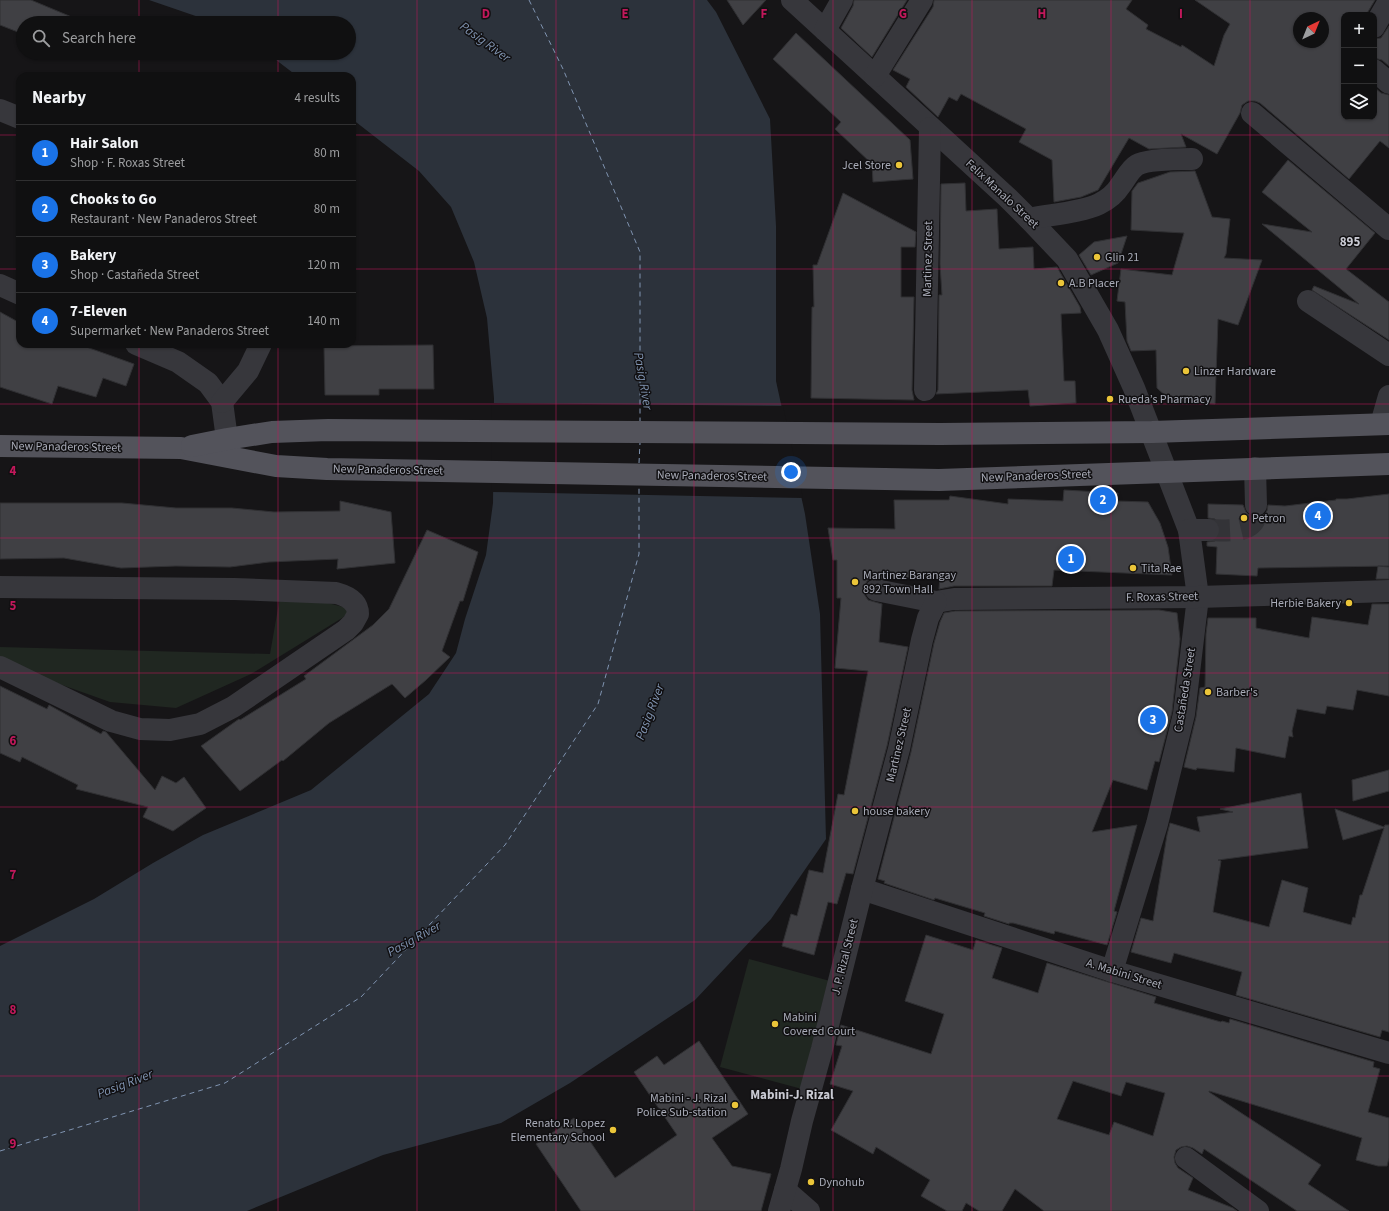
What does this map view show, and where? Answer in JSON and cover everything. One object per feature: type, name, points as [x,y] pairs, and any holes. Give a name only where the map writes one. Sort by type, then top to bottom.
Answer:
[{"type":"main road","name":"New Panaderos Street","points":[[181,448],[227,438],[272,432],[328,430],[940,434],[1152,432],[1385,424]]},
{"type":"main road","name":"New Panaderos Street","points":[[0,446],[181,448],[276,466],[327,469],[939,480],[1389,464]]},
{"type":"street","name":"Felix Manalo Street","points":[[792,0],[1029,219],[1066,259],[1108,330],[1152,432]]},
{"type":"street","points":[[825,30],[842,0]]},
{"type":"street","points":[[875,76],[922,0]]},
{"type":"street","points":[[1377,22],[1389,1]]},
{"type":"street","points":[[1377,73],[1389,83]]},
{"type":"street","points":[[0,110],[16,116]]},
{"type":"street","points":[[1252,113],[1389,229]]},
{"type":"street","name":"Martinez Street","points":[[926,390],[930,128]]},
{"type":"street","points":[[1029,219],[1098,205],[1108,199],[1119,188],[1128,174],[1137,165],[1148,162],[1192,159]]},
{"type":"street","points":[[0,285],[16,292]]},
{"type":"street","points":[[1308,301],[1389,355]]},
{"type":"street","points":[[145,348],[178,362],[208,383],[222,402],[227,438]]},
{"type":"street","points":[[222,402],[248,371],[259,348]]},
{"type":"street","points":[[1385,424],[1389,396]]},
{"type":"street","name":"Castañeda Street","points":[[1112,971],[1157,824],[1184,714],[1198,597],[1198,530],[1167,471],[1152,432]]},
{"type":"street","points":[[1255,468],[1256,505]]},
{"type":"street","points":[[0,588],[234,589],[336,593],[351,599],[356,604],[358,614],[353,623],[346,630],[233,707],[200,724],[170,730],[140,729],[111,721],[0,667]]},
{"type":"street","points":[[876,590],[936,602]]},
{"type":"street","name":"F. Roxas Street","points":[[936,602],[954,598],[1198,597],[1389,591]]},
{"type":"street","name":"Martinez Street","points":[[862,889],[899,749],[922,640],[928,618],[936,602]]},
{"type":"street","name":"A. Mabini Street","points":[[862,889],[1112,971],[1389,1053]]},
{"type":"street","name":"J. P. Rizal Street","points":[[779,1211],[862,889]]},
{"type":"street","points":[[1186,1158],[1258,1211]]},
{"type":"street","points":[[785,1190],[809,1211]]},
{"type":"shaded area","points":[[281,591],[355,610],[251,674],[176,708],[110,702],[3,664],[0,657],[0,647],[270,654]]},
{"type":"shaded area","name":"Mabini Covered Court","points":[[749,959],[830,981],[802,1089],[720,1067]]},
{"type":"water","name":"Pasig River","points":[[149,0],[707,0],[716,12],[770,119],[776,226],[776,381],[805,514],[820,614],[826,839],[771,919],[695,1000],[570,1083],[501,1123],[383,1155],[247,1211],[0,1211],[0,946],[94,899],[203,835],[311,790],[429,694],[456,653],[465,619],[486,555],[493,503],[494,398],[487,318],[474,262],[451,207],[419,171],[356,122],[356,72],[292,72],[276,60],[356,60],[356,16],[196,16]]},
{"type":"pier","points":[[492,403],[783,406],[803,498],[491,492]]},
{"type":"building","points":[[0,0],[31,0],[69,16],[16,16],[16,31],[0,25]]},
{"type":"building","points":[[727,0],[766,0],[743,25]]},
{"type":"building","points":[[854,0],[907,0],[872,57],[841,28],[853,6]]},
{"type":"building","points":[[934,0],[1132,0],[1126,9],[1148,25],[1146,29],[1181,47],[1182,45],[1214,66],[1224,35],[1230,24],[1195,0],[1375,0],[1368,12],[1341,12],[1341,120],[1377,120],[1377,90],[1381,93],[1389,95],[1389,148],[1380,141],[1349,179],[1260,103],[1248,101],[1242,105],[1240,113],[1217,154],[1181,134],[1186,147],[1149,149],[1129,138],[1098,190],[1081,197],[1054,202],[1052,160],[1019,142],[1026,129],[961,94],[957,101],[949,97],[938,117],[906,87],[910,79],[893,70],[933,7]]},
{"type":"building","points":[[1389,26],[1389,66],[1382,60],[1377,59],[1377,39],[1381,38]]},
{"type":"building","points":[[796,33],[910,140],[913,179],[873,182],[872,164],[835,129],[841,122],[773,59]]},
{"type":"building","points":[[1288,160],[1375,233],[1346,269],[1389,302],[1389,340],[1312,290],[1314,286],[1359,304],[1262,224],[1312,232],[1262,192]]},
{"type":"building","points":[[1195,171],[1212,217],[1230,219],[1226,254],[1224,258],[1262,260],[1238,325],[1218,319],[1215,404],[1170,400],[1157,388],[1156,350],[1131,351],[1127,341],[1125,302],[1117,301],[1121,269],[1172,275],[1184,233],[1131,230],[1132,191],[1138,183],[1170,172]]},
{"type":"building","points":[[965,183],[966,211],[997,209],[999,249],[1033,247],[1034,269],[1057,267],[1080,307],[1081,313],[1061,314],[1064,381],[1075,381],[1076,403],[1030,406],[1028,390],[936,394],[938,390],[939,295],[942,295],[940,264],[941,184]]},
{"type":"building","points":[[843,193],[916,232],[915,247],[901,247],[901,297],[914,297],[912,390],[914,400],[811,398],[812,307],[814,307],[813,265],[817,265]]},
{"type":"building","points":[[1127,236],[1118,263],[1091,275],[1079,255],[1094,242]]},
{"type":"building","points":[[0,312],[16,321],[16,348],[89,348],[134,364],[126,386],[103,378],[96,397],[58,386],[52,404],[0,387]]},
{"type":"building","points":[[433,345],[434,389],[379,389],[379,395],[325,395],[324,348],[356,348],[356,346]]},
{"type":"building","points":[[1064,490],[1118,493],[1117,501],[1148,502],[1160,523],[1168,547],[1172,575],[1054,570],[1052,586],[954,586],[939,589],[940,577],[872,578],[867,581],[864,587],[864,594],[868,600],[882,604],[879,642],[908,647],[887,746],[853,874],[846,873],[837,904],[828,902],[814,955],[782,946],[791,914],[797,916],[809,870],[823,873],[838,794],[844,795],[868,671],[835,668],[841,598],[837,598],[837,560],[833,560],[828,528],[895,529],[894,500],[949,500],[950,496],[1008,504],[1008,499],[1063,501]]},
{"type":"building","points":[[1389,494],[1389,566],[1258,568],[1257,576],[1216,574],[1217,547],[1207,546],[1207,542],[1215,541],[1219,536],[1220,530],[1219,524],[1215,519],[1208,518],[1208,504],[1243,505],[1246,512],[1250,516],[1257,517],[1263,515],[1267,511],[1268,505],[1285,506]]},
{"type":"building","points":[[340,501],[391,512],[395,563],[337,569],[338,559],[269,562],[230,567],[176,566],[121,568],[64,558],[0,559],[0,503],[122,503],[176,508],[232,508],[274,512],[340,511]]},
{"type":"building","points":[[427,530],[478,552],[463,601],[460,601],[442,651],[450,657],[405,698],[392,684],[329,723],[283,761],[282,760],[240,791],[201,746],[239,719],[240,720],[306,679],[304,676],[373,625],[389,609]]},
{"type":"building","points":[[1378,566],[1389,567],[1389,579],[1376,579]]},
{"type":"building","points":[[1372,604],[1389,604],[1389,696],[1357,690],[1353,710],[1327,706],[1325,714],[1297,709],[1292,731],[1293,737],[1289,736],[1285,758],[1236,748],[1234,772],[1197,768],[1196,770],[1184,767],[1196,717],[1200,688],[1205,687],[1206,634],[1208,618],[1256,618],[1256,628],[1309,638],[1312,617],[1368,625]]},
{"type":"building","points":[[1159,610],[1177,613],[1180,639],[1172,712],[1159,762],[1155,761],[1147,790],[1113,780],[1092,832],[1137,825],[1114,911],[1117,912],[1107,945],[1055,931],[1054,934],[1013,923],[1009,924],[984,916],[985,913],[935,898],[934,900],[884,883],[885,881],[878,879],[911,752],[934,643],[944,613],[955,611]]},
{"type":"building","points":[[0,686],[47,709],[49,705],[101,734],[103,731],[106,732],[155,790],[162,776],[176,783],[184,777],[206,808],[173,831],[143,817],[148,807],[76,789],[78,785],[22,757],[20,762],[0,753]]},
{"type":"building","points":[[1389,770],[1389,791],[1353,801],[1352,780]]},
{"type":"building","points":[[1301,793],[1308,848],[1218,860],[1221,861],[1213,912],[1269,927],[1282,880],[1308,888],[1303,912],[1351,925],[1353,917],[1355,918],[1360,895],[1362,895],[1384,828],[1343,840],[1335,809],[1384,827],[1385,825],[1389,825],[1389,1032],[1382,1030],[1380,1037],[1236,995],[1242,972],[1174,953],[1171,963],[1131,952],[1141,918],[1153,921],[1170,823],[1200,832],[1197,817],[1233,812],[1220,809]]},
{"type":"building","points":[[926,935],[973,950],[976,940],[1002,948],[992,978],[1038,993],[1047,963],[1156,997],[1154,1003],[1221,1022],[1229,1023],[1230,1019],[1374,1062],[1373,1067],[1380,1069],[1368,1112],[1389,1118],[1389,1158],[1387,1166],[1378,1166],[1356,1160],[1362,1138],[1209,1091],[1321,1165],[1308,1184],[1349,1211],[1297,1211],[1204,1149],[1202,1154],[1187,1146],[1176,1150],[1174,1157],[1178,1168],[1193,1178],[1188,1190],[1237,1211],[1044,1211],[1015,1189],[1002,1211],[979,1211],[966,1203],[962,1211],[947,1211],[921,1196],[930,1180],[876,1147],[873,1154],[831,1130],[853,1091],[830,1084],[842,1046],[836,1045],[841,1025],[931,1054],[944,1014],[905,1001]],"holes":[[[1073,1081],[1121,1096],[1126,1082],[1165,1093],[1153,1136],[1114,1122],[1109,1135],[1057,1119]]]},
{"type":"building","points":[[699,1041],[748,1114],[712,1138],[732,1166],[771,1174],[761,1211],[581,1211],[536,1144],[574,1118],[615,1178],[677,1135],[634,1072],[657,1056],[664,1065]]},
{"type":"ferry route","points":[[529,0],[563,69],[640,252],[640,421]]},
{"type":"ferry route","points":[[639,463],[640,443]]},
{"type":"ferry route","points":[[0,1151],[225,1083],[361,997],[505,845],[598,704],[639,554],[639,485]]},
{"type":"tunnel","points":[[1208,530],[1234,530],[1247,527],[1255,518],[1256,505]]},
{"type":"place","name":"Jcel Store","points":[[899,165]]},
{"type":"place","name":"Glin 21","points":[[1097,257]]},
{"type":"place","name":"A.B Placer","points":[[1061,283]]},
{"type":"place","name":"Linzer Hardware","points":[[1186,371]]},
{"type":"place","name":"Rueda’s Pharmacy","points":[[1110,399]]},
{"type":"place","name":"Chooks to Go","points":[[1103,500]]},
{"type":"place","name":"7-Eleven","points":[[1318,516]]},
{"type":"place","name":"Petron","points":[[1244,518]]},
{"type":"place","name":"Hair Salon","points":[[1071,559]]},
{"type":"place","name":"Tita Rae","points":[[1133,568]]},
{"type":"place","name":"Martinez Barangay 892 Town Hall","points":[[855,582]]},
{"type":"place","name":"Herbie Bakery","points":[[1349,603]]},
{"type":"place","name":"Barber's","points":[[1208,692]]},
{"type":"place","name":"Bakery","points":[[1153,720]]},
{"type":"place","name":"house bakery","points":[[855,811]]},
{"type":"place","name":"Mabini Covered Court","points":[[775,1024]]},
{"type":"place","name":"Mabini - J. Rizal Police Sub-station","points":[[735,1105]]},
{"type":"place","name":"Renato R. Lopez Elementary School","points":[[613,1130]]},
{"type":"place","name":"Dynohub","points":[[811,1182]]},
{"type":"district","name":"895","points":[[1350,242]]},
{"type":"district","name":"Mabini-J. Rizal","points":[[792,1095]]}]
